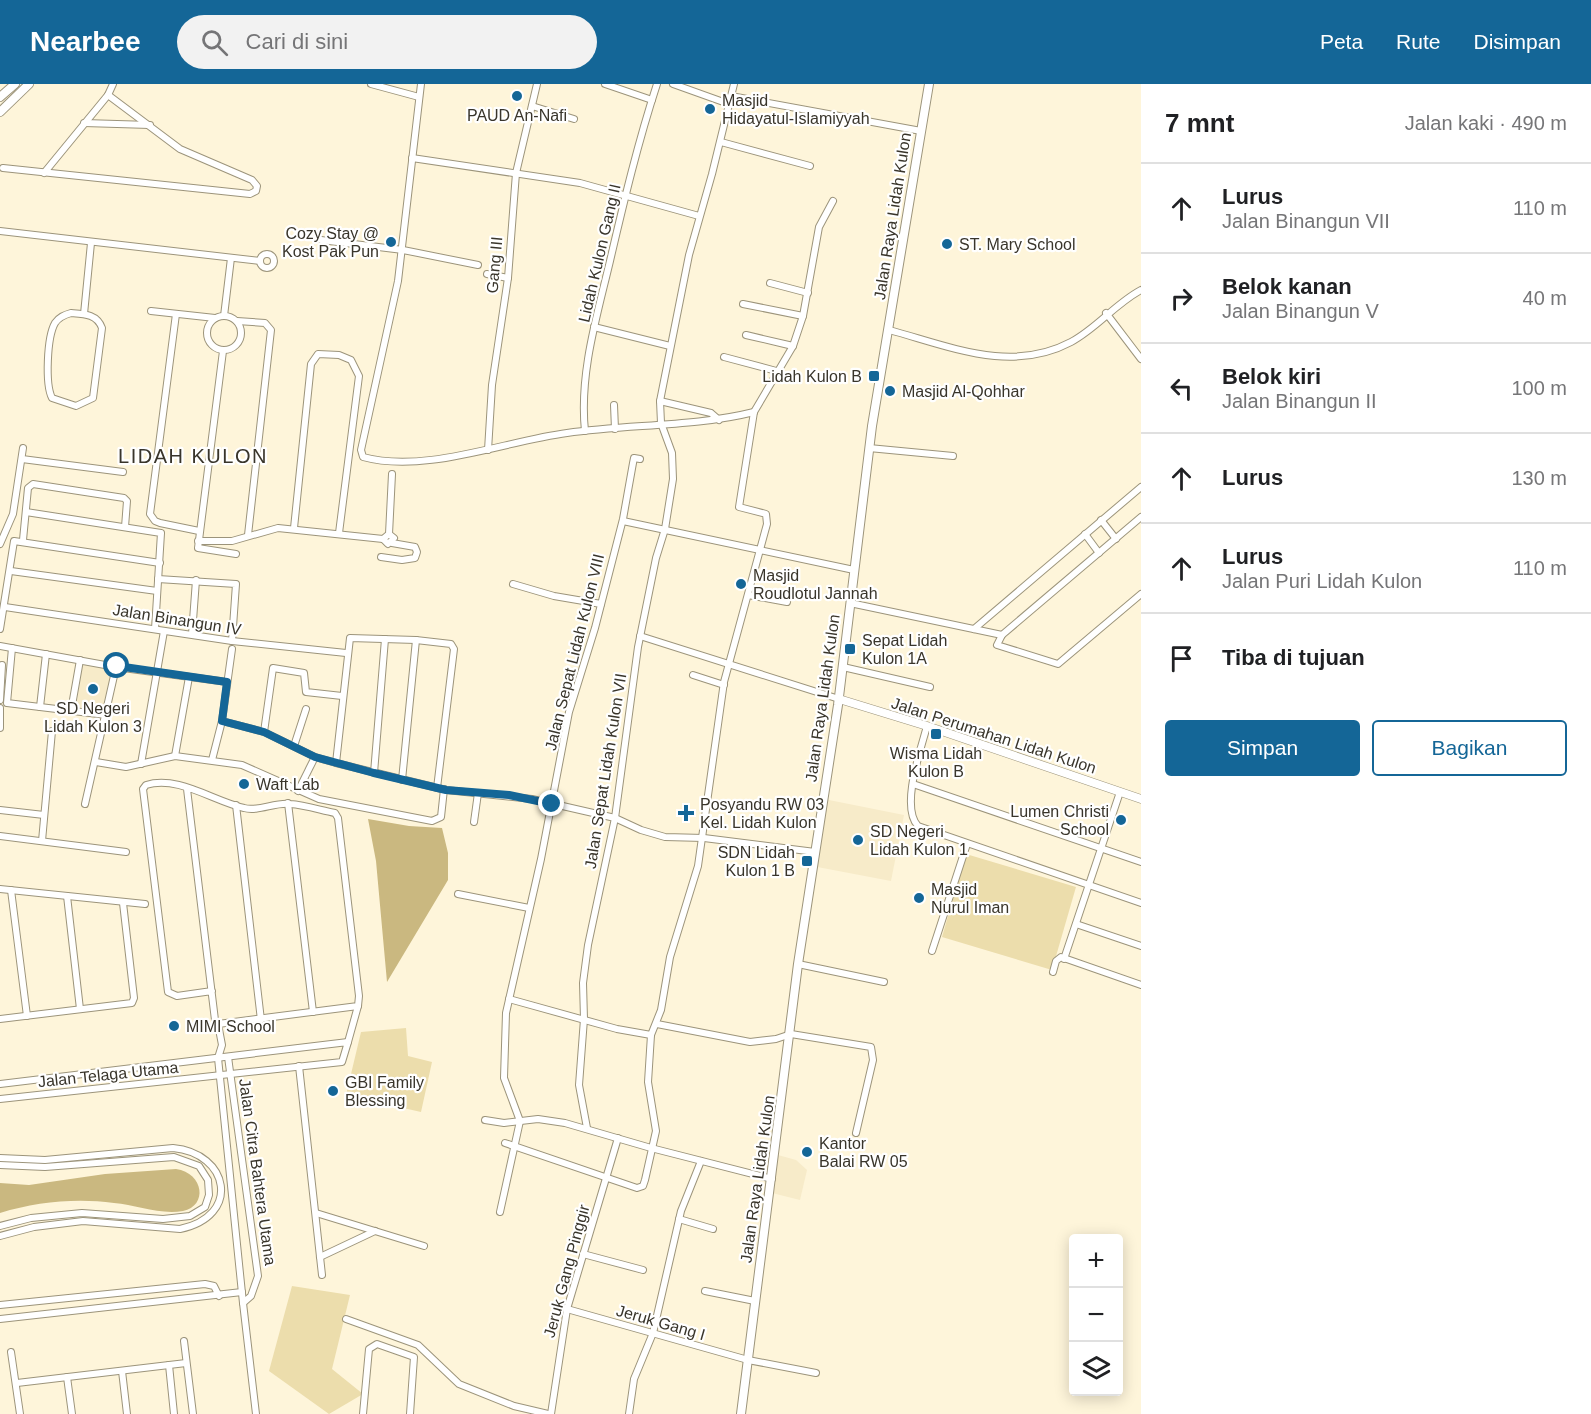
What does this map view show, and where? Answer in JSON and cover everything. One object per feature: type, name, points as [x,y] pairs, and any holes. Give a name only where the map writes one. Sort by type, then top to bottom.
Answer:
[{"type":"main road","points":[[0,98],[15,84]]},
{"type":"main road","points":[[0,112],[29,84]]},
{"type":"main road","name":"Jalan Raya Lidah Kulon","points":[[741,1414],[773,1179],[798,964],[839,699],[869,448],[928,84]]},
{"type":"street","points":[[44,173],[108,95],[113,84]]},
{"type":"street","points":[[371,84],[419,97]]},
{"type":"street","points":[[421,84],[403,250],[362,455],[372,458],[425,459],[488,450],[568,432],[719,420],[754,412]]},
{"type":"street","name":"Gang III","points":[[488,450],[492,385],[508,278],[516,172],[537,84]]},
{"type":"street","points":[[605,84],[652,100]]},
{"type":"street","name":"Lidah Kulon Gang II","points":[[585,431],[583,396],[594,327],[626,195],[657,84]]},
{"type":"street","points":[[673,84],[729,104]]},
{"type":"street","points":[[734,84],[731,96],[921,130]]},
{"type":"street","points":[[3,168],[249,194],[256,191],[257,186],[252,180],[180,149],[108,95]]},
{"type":"street","name":"Jalan Sepat Lidah Kulon VII","points":[[587,1128],[579,1085],[584,1019],[583,983],[588,945],[615,818],[640,636],[665,529],[674,468],[672,453],[661,423],[660,401],[699,216],[721,142],[731,96]]},
{"type":"street","points":[[532,106],[574,119]]},
{"type":"street","points":[[84,123],[150,125]]},
{"type":"street","points":[[721,142],[810,166]]},
{"type":"street","points":[[412,158],[580,183],[699,216]]},
{"type":"street","points":[[504,1143],[640,1188],[645,1180],[656,1131],[649,1088],[651,1035],[657,1024],[670,957],[698,866],[704,838],[724,685],[767,516],[741,508],[739,504],[754,412],[780,372],[793,346],[803,316],[819,227],[833,201]]},
{"type":"street","points":[[0,231],[260,261]]},
{"type":"street","points":[[321,240],[403,250],[478,265]]},
{"type":"street","points":[[84,314],[91,243]]},
{"type":"street","points":[[224,316],[231,258]]},
{"type":"street","points":[[487,274],[508,278]]},
{"type":"street","points":[[770,283],[808,293]]},
{"type":"street","points":[[888,330],[985,356],[1025,357],[1051,351],[1071,342],[1106,313],[1140,291]]},
{"type":"street","points":[[742,304],[803,316]]},
{"type":"street","points":[[151,311],[215,318],[224,316],[237,321],[266,322],[271,330],[248,535]]},
{"type":"street","points":[[1106,313],[1141,359]]},
{"type":"street","points":[[84,314],[99,321],[102,328],[96,389],[93,398],[88,402],[71,405],[52,398],[48,390],[52,334],[54,325],[63,315],[84,314]]},
{"type":"street","points":[[176,314],[150,514],[160,524],[199,531]]},
{"type":"street","points":[[215,318],[207,330],[208,337],[210,344],[223,351]]},
{"type":"street","points":[[223,351],[238,344],[242,336],[237,321]]},
{"type":"street","points":[[594,327],[670,346]]},
{"type":"street","points":[[746,335],[793,346]]},
{"type":"street","points":[[223,351],[198,548],[236,554]]},
{"type":"street","points":[[294,528],[311,364],[318,354],[330,354],[351,360],[359,376],[339,533]]},
{"type":"street","points":[[724,357],[780,372]]},
{"type":"street","points":[[660,401],[711,412],[719,420]]},
{"type":"street","points":[[614,405],[615,429]]},
{"type":"street","points":[[0,544],[13,514],[23,448]]},
{"type":"street","points":[[869,448],[953,456]]},
{"type":"street","name":"Jalan Sepat Lidah Kulon VIII","points":[[520,1121],[504,1078],[505,1026],[509,999],[552,804],[569,712],[623,521],[634,458],[640,459]]},
{"type":"street","points":[[22,459],[123,472]]},
{"type":"street","points":[[383,539],[389,534],[392,474]]},
{"type":"street","points":[[20,540],[30,485],[126,499],[125,527]]},
{"type":"street","points":[[974,629],[1141,486]]},
{"type":"street","points":[[26,512],[161,533],[155,628]]},
{"type":"street","points":[[1141,517],[1002,635],[997,645],[1058,664],[1141,594]]},
{"type":"street","points":[[1101,520],[1116,539]]},
{"type":"street","points":[[623,521],[854,570]]},
{"type":"street","points":[[198,541],[232,541],[278,528],[294,528],[383,539],[386,543],[415,547],[417,552],[415,558],[402,560],[381,557]]},
{"type":"street","points":[[389,534],[393,536],[392,543]]},
{"type":"street","points":[[1085,534],[1099,553]]},
{"type":"street","points":[[0,629],[11,571],[13,542],[20,540],[160,562]]},
{"type":"street","points":[[11,571],[157,591]]},
{"type":"street","points":[[158,579],[232,582],[237,585],[232,641]]},
{"type":"street","points":[[192,634],[196,580]]},
{"type":"street","points":[[513,584],[554,597],[601,604]]},
{"type":"street","points":[[748,595],[787,602]]},
{"type":"street","points":[[850,603],[1002,635]]},
{"type":"street","name":"Jalan Binangun IV","points":[[5,607],[232,641],[346,653]]},
{"type":"street","points":[[141,764],[164,631]]},
{"type":"street","points":[[640,636],[839,699]]},
{"type":"street","points":[[96,762],[126,767],[175,756],[253,767],[319,799],[374,812],[432,821],[441,817],[440,788],[454,647],[445,643],[416,640],[351,637],[346,653],[336,763]]},
{"type":"street","points":[[374,773],[385,639]]},
{"type":"street","points":[[402,780],[416,640]]},
{"type":"street","points":[[0,645],[80,660],[227,682]]},
{"type":"street","points":[[12,648],[6,702],[106,715]]},
{"type":"street","points":[[212,760],[222,721],[232,649]]},
{"type":"street","points":[[40,707],[46,654]]},
{"type":"street","points":[[71,711],[80,660]]},
{"type":"street","points":[[0,700],[2,665]]},
{"type":"street","points":[[85,804],[117,666]]},
{"type":"street","points":[[843,667],[930,687]]},
{"type":"street","points":[[264,732],[273,668],[305,675],[306,692],[342,696]]},
{"type":"street","points":[[693,675],[724,685]]},
{"type":"street","points":[[175,756],[189,676]]},
{"type":"street","name":"Jalan Perumahan Lidah Kulon","points":[[839,699],[927,726],[1141,799]]},
{"type":"street","points":[[0,708],[0,728]]},
{"type":"street","points":[[294,746],[306,709]]},
{"type":"street","points":[[222,721],[264,732],[315,757],[402,780],[440,788],[509,795],[552,804],[615,818],[652,834],[815,852]]},
{"type":"street","points":[[927,726],[910,804],[911,816],[918,826],[1141,903]]},
{"type":"street","points":[[42,841],[52,731]]},
{"type":"street","points":[[297,790],[315,757]]},
{"type":"street","points":[[212,991],[177,996],[168,992],[143,789],[146,784],[187,789],[246,809],[288,803],[335,813],[338,818],[359,996],[348,1042]]},
{"type":"street","points":[[913,784],[1141,862]]},
{"type":"street","name":"Jalan Citra Bahtera Utama","points":[[187,789],[215,1020],[218,1024],[222,1045],[218,1058],[256,1414]]},
{"type":"street","points":[[1064,959],[1120,792]]},
{"type":"street","points":[[474,822],[478,793]]},
{"type":"street","points":[[288,803],[313,1012]]},
{"type":"street","points":[[236,805],[261,1020]]},
{"type":"street","points":[[0,810],[44,815]]},
{"type":"street","points":[[0,836],[126,852]]},
{"type":"street","points":[[932,951],[967,844]]},
{"type":"street","points":[[0,889],[145,904]]},
{"type":"street","points":[[10,890],[27,1016]]},
{"type":"street","points":[[458,894],[529,908]]},
{"type":"street","points":[[67,896],[80,1009]]},
{"type":"street","points":[[0,1018],[134,1001],[123,903]]},
{"type":"street","points":[[1076,924],[1141,946]]},
{"type":"street","points":[[1053,972],[1058,958],[1141,985]]},
{"type":"street","points":[[798,964],[884,982]]},
{"type":"street","points":[[509,999],[616,1029],[651,1035]]},
{"type":"street","points":[[218,1024],[358,1006]]},
{"type":"street","points":[[657,1024],[750,1042],[776,1039],[791,1034],[859,1044],[873,1050],[856,1133]]},
{"type":"street","name":"Jalan Telaga Utama","points":[[0,1084],[348,1042],[342,1062],[0,1100]]},
{"type":"street","name":"Jalan Citra Bahtera Utama","points":[[228,1057],[258,1276],[254,1290],[243,1303]]},
{"type":"street","points":[[300,1066],[322,1275]]},
{"type":"street","points":[[484,1120],[538,1119],[587,1128],[651,1148],[773,1179]]},
{"type":"street","points":[[500,1212],[520,1121]]},
{"type":"street","name":"Jeruk Gang Pinggir","points":[[550,1414],[567,1309],[618,1138]]},
{"type":"street","points":[[0,1158],[45,1160],[173,1148],[191,1150],[206,1158],[218,1177],[222,1193],[217,1209],[210,1216],[193,1226],[180,1229],[83,1221],[34,1227],[0,1236]]},
{"type":"street","points":[[0,1164],[45,1167],[174,1157],[199,1166],[208,1180],[210,1195],[205,1206],[189,1216],[163,1219],[82,1213],[31,1218],[0,1226]]},
{"type":"street","points":[[629,1414],[634,1379],[653,1333],[679,1219],[701,1161]]},
{"type":"street","points":[[316,1213],[424,1246]]},
{"type":"street","points":[[679,1219],[713,1228]]},
{"type":"street","points":[[320,1257],[375,1231]]},
{"type":"street","points":[[583,1254],[643,1270]]},
{"type":"street","points":[[0,1305],[205,1284],[214,1286],[219,1296]]},
{"type":"street","points":[[705,1291],[755,1301]]},
{"type":"street","points":[[0,1319],[242,1292]]},
{"type":"street","name":"Jeruk Gang I","points":[[567,1309],[748,1360],[816,1373]]},
{"type":"street","points":[[346,1319],[418,1345],[459,1384],[514,1406],[550,1414]]},
{"type":"street","points":[[184,1341],[193,1414]]},
{"type":"street","points":[[363,1414],[369,1349],[377,1344],[413,1356],[410,1414]]},
{"type":"street","points":[[11,1352],[20,1414]]},
{"type":"street","points":[[17,1383],[186,1363]]},
{"type":"street","points":[[169,1365],[174,1414]]},
{"type":"street","points":[[122,1371],[127,1414]]},
{"type":"street","points":[[67,1377],[72,1414]]},
{"type":"shaded area","name":"SD Negeri Lidah Kulon 3","points":[[82,665],[111,669],[105,714],[76,710]]},
{"type":"shaded area","name":"SD Negeri Lidah Kulon 1","points":[[824,799],[904,815],[891,881],[812,866]]},
{"type":"shaded area","points":[[368,819],[409,826],[442,828],[448,853],[448,880],[387,982],[376,861]]},
{"type":"shaded area","points":[[966,854],[1076,887],[1052,970],[942,937]]},
{"type":"shaded area","points":[[406,1028],[408,1056],[432,1062],[421,1112],[346,1095],[361,1032]]},
{"type":"shaded area","points":[[778,1155],[796,1160],[807,1170],[800,1200],[772,1193]]},
{"type":"shaded area","points":[[176,1169],[192,1177],[199,1190],[196,1203],[183,1211],[166,1212],[122,1204],[71,1201],[28,1206],[0,1213],[0,1183],[29,1185],[105,1174]]},
{"type":"shaded area","points":[[292,1286],[350,1295],[332,1369],[363,1394],[329,1414],[269,1371]]},
{"type":"place","name":"PAUD An-Nafi","points":[[517,96]]},
{"type":"place","name":"Masjid Hidayatul-Islamiyyah","points":[[710,109]]},
{"type":"place","name":"Cozy Stay @ Kost Pak Pun","points":[[391,242]]},
{"type":"place","name":"ST. Mary School","points":[[947,244]]},
{"type":"place","name":"Lidah Kulon B","points":[[874,376]]},
{"type":"place","name":"Masjid Al-Qohhar","points":[[890,391]]},
{"type":"place","name":"Masjid Roudlotul Jannah","points":[[741,584]]},
{"type":"place","name":"Sepat Lidah Kulon 1A","points":[[850,649]]},
{"type":"place","name":"SD Negeri Lidah Kulon 3","points":[[93,689]]},
{"type":"place","name":"Wisma Lidah Kulon B","points":[[936,734]]},
{"type":"place","name":"Waft Lab","points":[[244,784]]},
{"type":"place","name":"Posyandu RW 03 Kel. Lidah Kulon","points":[[686,813]]},
{"type":"place","name":"Lumen Christi School","points":[[1121,820]]},
{"type":"place","name":"SD Negeri Lidah Kulon 1","points":[[858,840]]},
{"type":"place","name":"SDN Lidah Kulon 1 B","points":[[807,861]]},
{"type":"place","name":"Masjid Nurul Iman","points":[[919,898]]},
{"type":"place","name":"MIMI School","points":[[174,1026]]},
{"type":"place","name":"GBI Family Blessing","points":[[333,1091]]},
{"type":"place","name":"Kantor Balai RW 05","points":[[807,1152]]},
{"type":"district","name":"LIDAH KULON","points":[[193,456]]},
{"type":"route","points":[[117,666],[227,682],[222,721],[264,732],[315,757],[446,790],[509,795],[552,804]]}]
